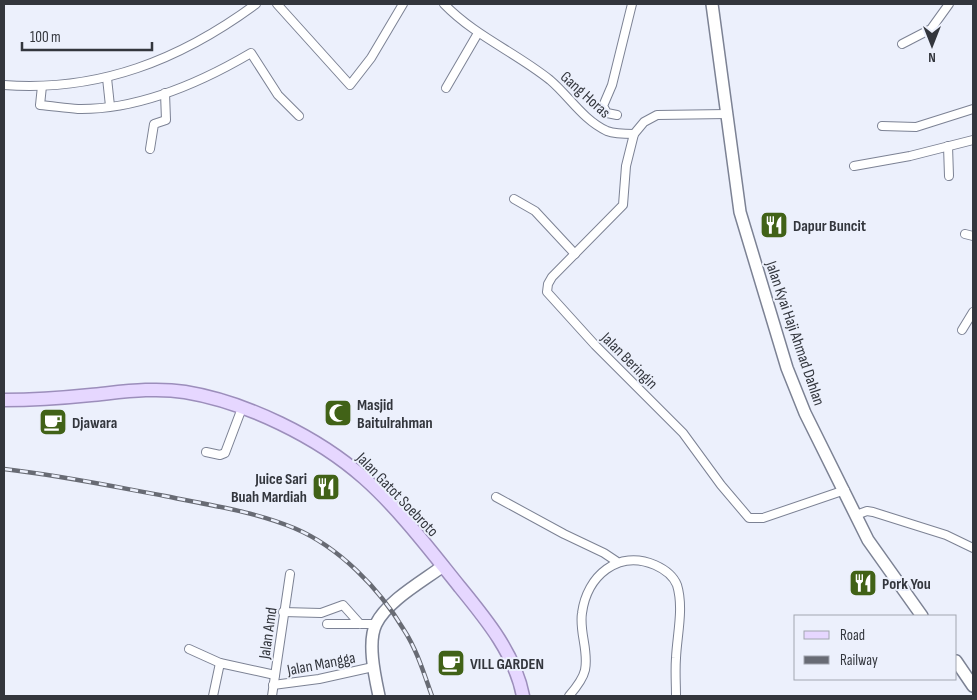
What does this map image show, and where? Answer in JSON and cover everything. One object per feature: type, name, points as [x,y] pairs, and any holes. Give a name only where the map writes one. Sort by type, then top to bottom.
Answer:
[{"type":"main road","name":"Jalan Kyai Haji Ahmad Dahlan","points":[[712,4],[736,190],[750,249],[795,388],[878,558],[921,615]]},
{"type":"main road","name":"Jalan Gatot Soebroto","points":[[4,400],[64,398],[155,390],[183,392],[206,396],[242,408],[322,446],[366,479],[443,566],[502,644],[519,676],[523,696]]},
{"type":"main road","points":[[379,696],[373,667],[373,635],[376,624],[389,607],[443,566]]},
{"type":"main road","points":[[957,662],[973,686]]},
{"type":"street","points":[[4,85],[65,85],[107,78],[145,67],[216,30],[256,4]]},
{"type":"street","points":[[277,4],[350,86],[371,58],[403,4]]},
{"type":"street","name":"Gang Horas","points":[[444,4],[459,20],[522,59],[549,79],[598,126],[616,133],[634,134]]},
{"type":"street","points":[[617,115],[607,113],[603,106],[612,85],[632,4]]},
{"type":"street","points":[[902,44],[931,29],[949,4]]},
{"type":"street","points":[[446,88],[478,33]]},
{"type":"street","points":[[42,86],[40,105],[79,109],[110,106],[166,93],[220,71],[251,53],[278,95],[299,116]]},
{"type":"street","points":[[107,78],[110,106]]},
{"type":"street","points":[[150,149],[154,124],[166,120],[166,93]]},
{"type":"street","points":[[882,126],[916,127],[973,109]]},
{"type":"street","points":[[634,134],[644,122],[653,116],[727,114]]},
{"type":"street","name":"Jalan Beringin","points":[[634,134],[626,166],[622,205],[559,269],[548,284],[548,292],[551,298],[683,433],[721,485],[749,518],[763,518],[844,490]]},
{"type":"street","points":[[854,166],[910,156],[973,140]]},
{"type":"street","points":[[948,146],[949,176]]},
{"type":"street","points":[[514,200],[535,211],[575,254]]},
{"type":"street","points":[[965,234],[973,236]]},
{"type":"street","points":[[962,330],[973,312]]},
{"type":"street","points":[[206,452],[220,455],[225,453],[242,408]]},
{"type":"street","points":[[496,497],[564,534],[604,552],[616,562]]},
{"type":"street","points":[[856,515],[867,511],[873,512],[946,535],[973,548]]},
{"type":"street","points":[[569,696],[583,677],[585,668],[582,627],[584,603],[602,571],[616,562],[650,563],[663,568],[672,576],[676,585],[679,622],[676,696]]},
{"type":"street","name":"Jalan Amd","points":[[272,696],[290,574]]},
{"type":"street","points":[[284,612],[321,613],[343,605],[360,624]]},
{"type":"street","points":[[327,624],[376,624]]},
{"type":"street","points":[[189,649],[220,663],[275,675]]},
{"type":"street","points":[[213,696],[220,663]]},
{"type":"street","name":"Jalan Mangga","points":[[273,685],[319,679],[373,667]]},
{"type":"railway","points":[[4,469],[84,481],[230,509],[263,517],[311,536],[327,546],[356,570],[383,599],[409,638],[432,696]]},
{"type":"place","name":"Dapur Buncit","points":[[774,225]]},
{"type":"place","name":"Masjid Baitulrahman","points":[[338,413]]},
{"type":"place","name":"Djawara","points":[[53,422]]},
{"type":"place","name":"Juice Sari Buah Mardiah","points":[[326,487]]},
{"type":"place","name":"Pork You","points":[[863,583]]},
{"type":"place","name":"VILL GARDEN","points":[[451,663]]}]
